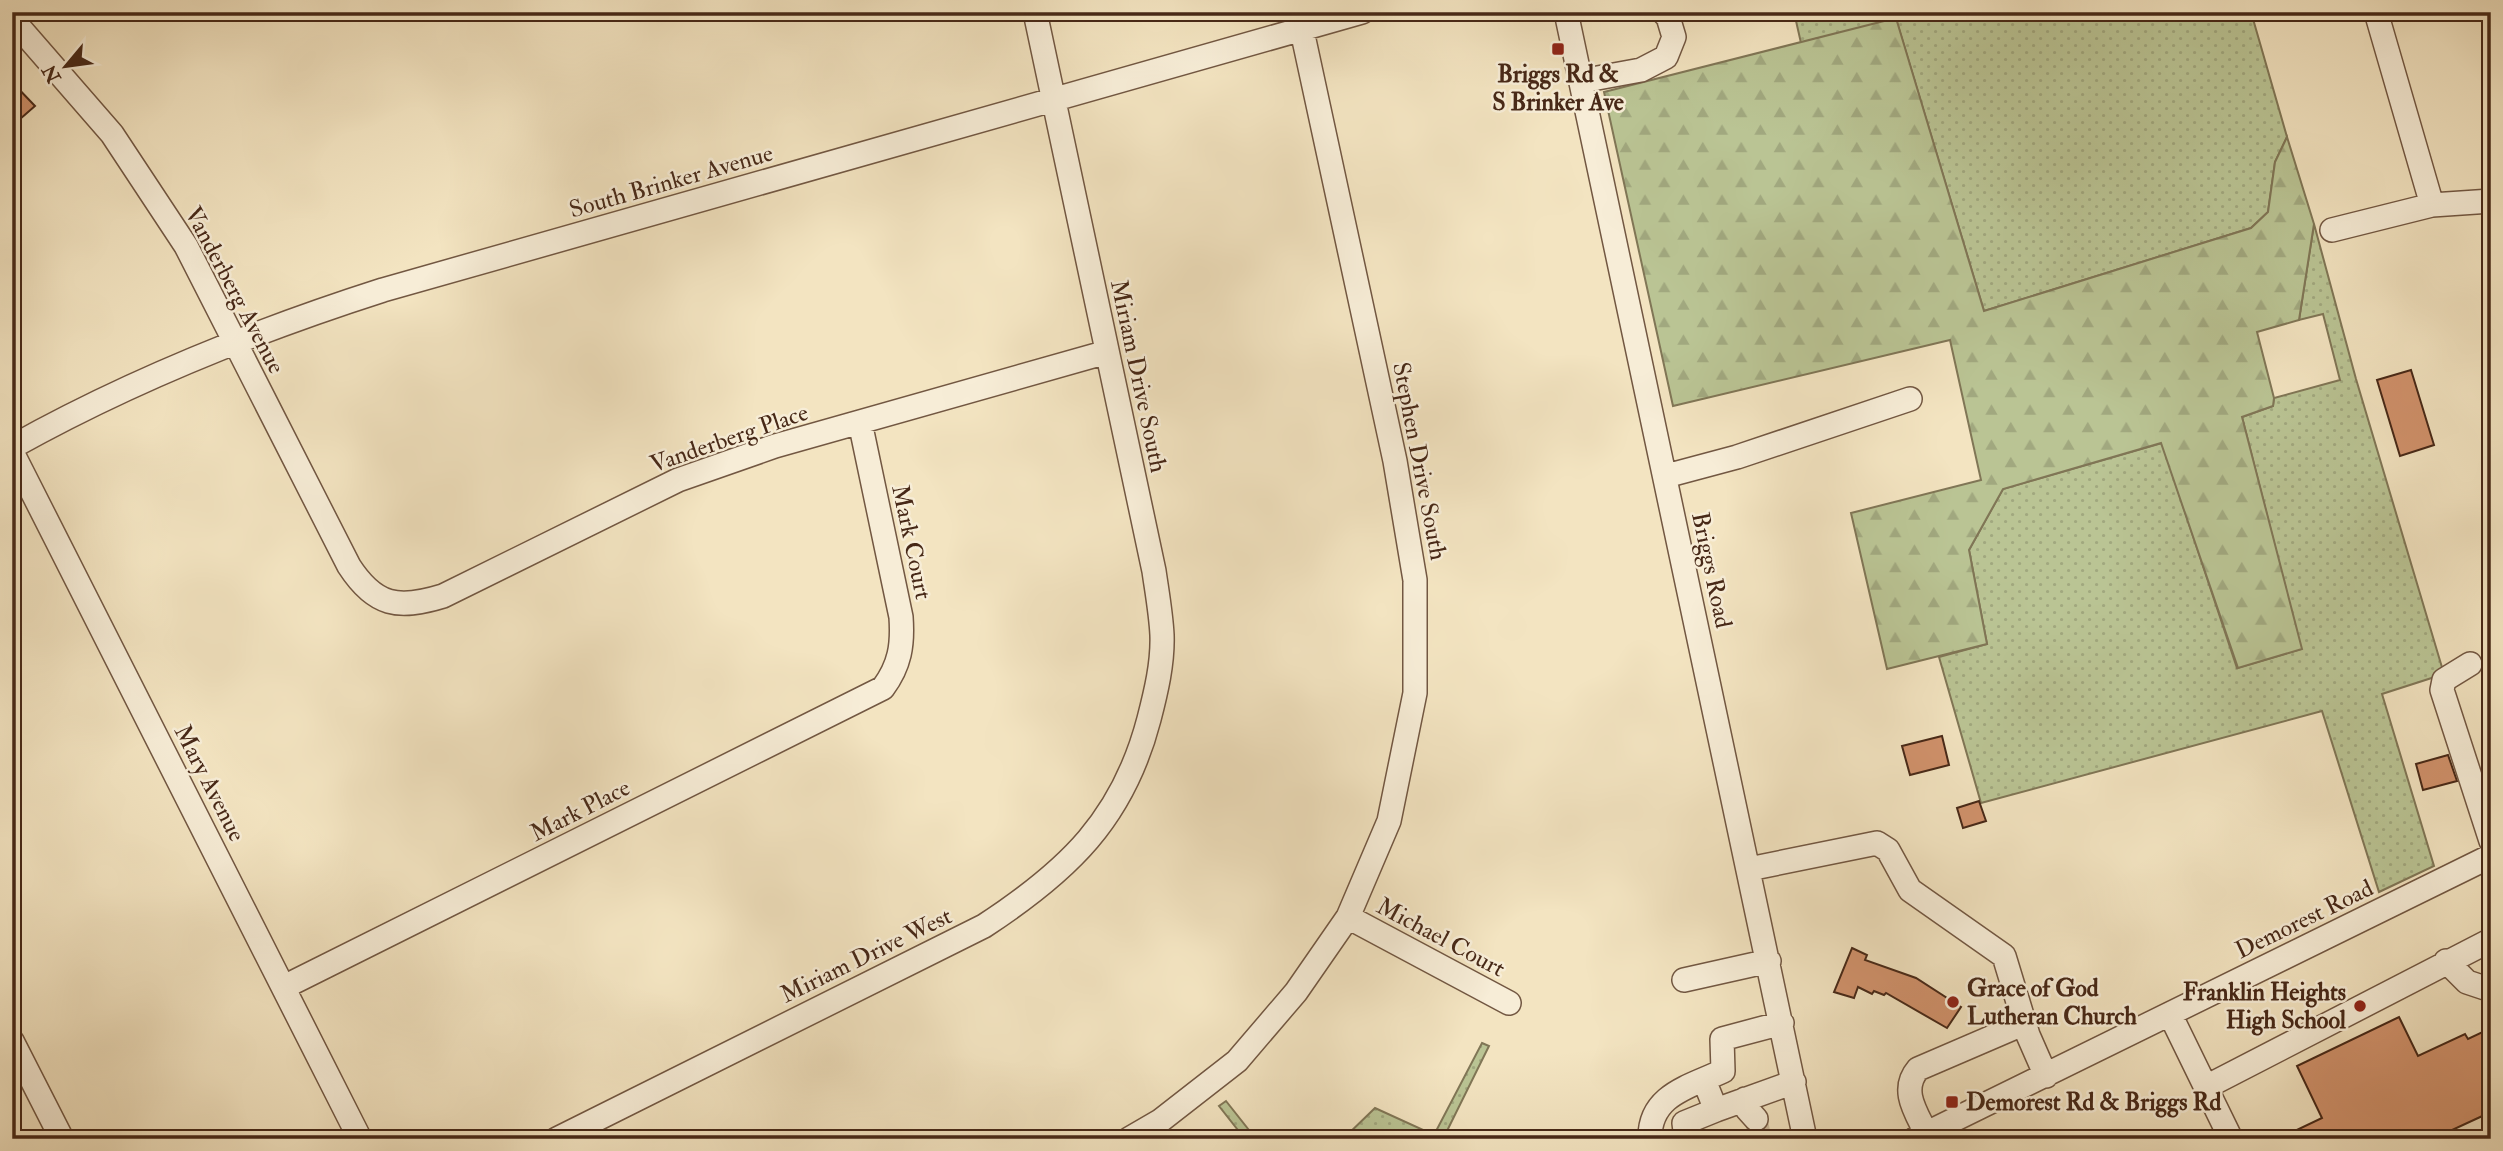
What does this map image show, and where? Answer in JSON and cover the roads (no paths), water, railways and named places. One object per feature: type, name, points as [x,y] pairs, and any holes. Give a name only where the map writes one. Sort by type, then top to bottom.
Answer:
[{"type":"street","name":"Miriam Drive South","points":[[1035,12],[1154,571],[1162,636],[1156,692],[1141,752]]},
{"type":"street","name":"South Brinker Avenue","points":[[12,450],[172,368],[294,318],[383,290],[1054,99],[1300,21],[1362,12]]},
{"type":"street","name":"Briggs Road","points":[[1566,12],[1805,1139]]},
{"type":"street","points":[[1581,81],[1641,70],[1665,57],[1674,37],[1668,17],[1662,12]]},
{"type":"street","points":[[2376,12],[2432,205]]},
{"type":"street","name":"Vanderberg Avenue","points":[[12,19],[112,134],[186,246],[349,565],[363,587],[383,601]]},
{"type":"street","name":"Stephen Drive South","points":[[1129,1139],[1160,1121],[1237,1061],[1296,992],[1348,918],[1389,821],[1415,693],[1415,580],[1395,461],[1300,21]]},
{"type":"street","points":[[2332,230],[2432,205],[2491,201]]},
{"type":"street","name":"Vanderberg Place","points":[[383,601],[414,605],[443,596],[678,480],[775,446],[1107,352]]},
{"type":"street","points":[[1666,476],[1737,457],[1910,399]]},
{"type":"street","name":"Mark Court","points":[[860,422],[901,617],[903,646],[894,673]]},
{"type":"street","name":"Mary Avenue","points":[[12,450],[360,1139]]},
{"type":"street","points":[[2470,664],[2444,680],[2442,690],[2491,841]]},
{"type":"street","name":"Mark Place","points":[[284,987],[868,698],[883,688],[894,673]]},
{"type":"street","name":"Miriam Drive West","points":[[557,1139],[984,926],[1020,903],[1056,875],[1087,845],[1115,806],[1141,752]]},
{"type":"street","points":[[1749,869],[1877,843],[1888,850],[1910,890],[2004,956],[2025,1023],[2046,1076]]},
{"type":"street","name":"Demorest Road","points":[[1920,1136],[2491,856]]},
{"type":"street","name":"Michael Court","points":[[1348,918],[1509,1003]]},
{"type":"street","points":[[2206,1087],[2491,940]]},
{"type":"street","points":[[1684,980],[1769,961]]},
{"type":"street","points":[[2446,961],[2467,982],[2491,990]]},
{"type":"street","points":[[2170,1014],[2231,1139]]},
{"type":"street","points":[[1650,1139],[1652,1114],[1661,1103],[1723,1071],[1722,1039],[1782,1023]]},
{"type":"street","points":[[1920,1136],[1908,1094],[1911,1078],[1918,1069],[2025,1023]]},
{"type":"street","points":[[14,1048],[62,1139]]},
{"type":"street","points":[[1704,1080],[1716,1110]]},
{"type":"street","points":[[1686,1139],[1684,1123],[1716,1110],[1748,1112],[1794,1082]]},
{"type":"tunnel","points":[[1756,1119],[1760,1139]]},
{"type":"place","name":"Briggs Rd & S Brinker Ave","points":[[1558,49]]},
{"type":"place","name":"Grace of God Lutheran Church","points":[[1953,1002]]},
{"type":"place","name":"Franklin Heights High School","points":[[2360,1006]]},
{"type":"place","name":"Demorest Rd & Briggs Rd","points":[[1952,1102]]}]
